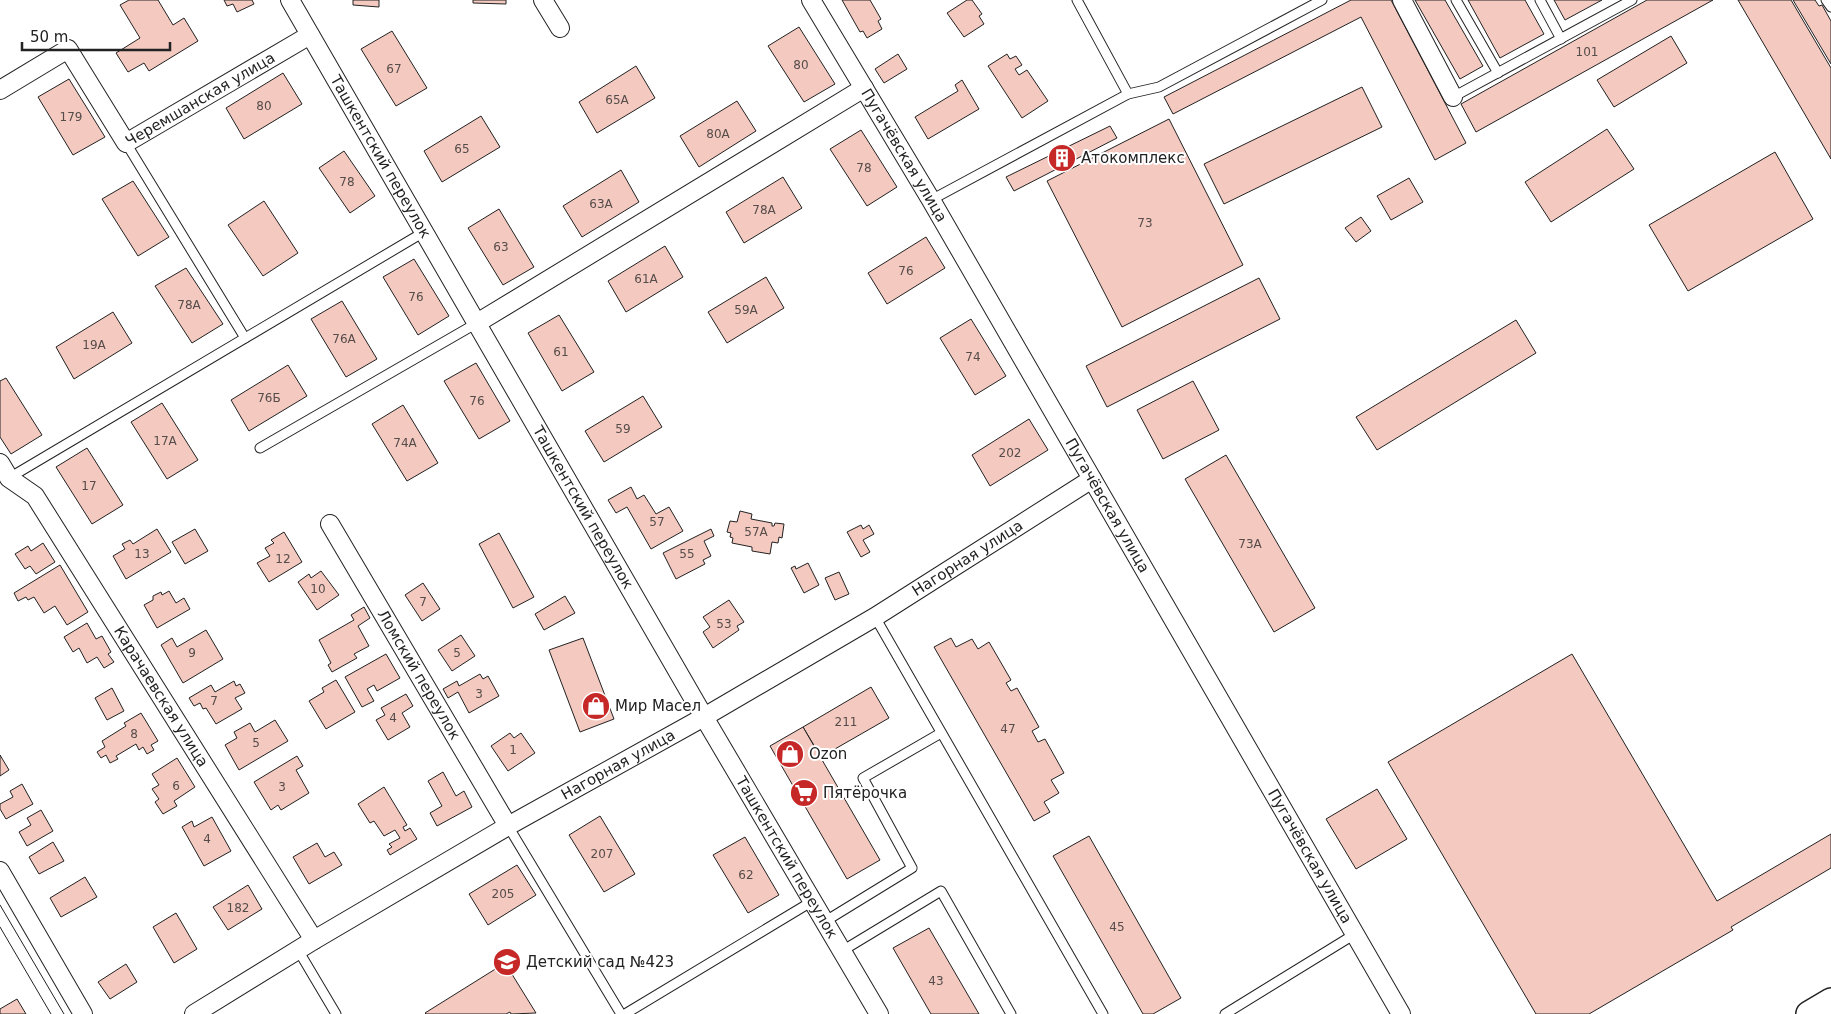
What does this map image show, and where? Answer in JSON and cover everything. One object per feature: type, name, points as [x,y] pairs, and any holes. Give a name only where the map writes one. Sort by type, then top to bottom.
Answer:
[{"type":"street","name":"Ташкентский переулок","points":[[290,0],[811,902],[842,950],[879,1014]]},
{"type":"street","points":[[544,0],[560,28]]},
{"type":"street","name":"Пугачёвская улица","points":[[811,0],[931,200],[1401,1014]]},
{"type":"street","points":[[1402,0],[1453,97]]},
{"type":"street","name":"Черемшанская улица","points":[[0,90],[68,49],[126,144],[310,35]]},
{"type":"street","points":[[477,323],[864,88]]},
{"type":"street","name":"Карачаевская улица","points":[[0,463],[9,478],[34,496],[314,940]]},
{"type":"street","name":"Нагорная улица","points":[[194,1014],[314,940],[508,826],[704,717],[875,618],[1092,479]]},
{"type":"street","name":"Ломский переулок","points":[[330,524],[508,826]]},
{"type":"street","points":[[0,871],[83,1014]]},
{"type":"street","points":[[1809,1014],[1831,1001]]},
{"type":"lane","points":[[1077,0],[1128,94]]},
{"type":"lane","points":[[931,200],[1128,94],[1159,87],[1322,0]]},
{"type":"lane","points":[[1456,0],[1498,73]]},
{"type":"lane","points":[[1540,0],[1561,38]]},
{"type":"lane","points":[[1826,0],[1831,7]]},
{"type":"lane","points":[[1453,97],[1630,1]]},
{"type":"lane","points":[[126,144],[245,338]]},
{"type":"lane","points":[[9,478],[424,232]]},
{"type":"lane","points":[[260,448],[477,323]]},
{"type":"lane","points":[[875,618],[1103,1014]]},
{"type":"lane","points":[[824,922],[912,868],[863,778],[941,733]]},
{"type":"lane","points":[[508,826],[623,1014],[811,902]]},
{"type":"lane","points":[[842,950],[941,891],[1011,1014]]},
{"type":"lane","points":[[1226,1014],[1355,934]]},
{"type":"lane","points":[[298,950],[336,1014]]},
{"type":"building","points":[[129,0],[158,0],[173,25],[184,18],[198,41],[149,71],[144,63],[128,72],[116,53],[140,38],[120,5]]},
{"type":"building","points":[[224,0],[252,0],[254,4],[237,12],[233,4],[227,6]]},
{"type":"building","points":[[353,0],[379,0],[379,7],[353,5]]},
{"type":"building","points":[[473,0],[506,0],[506,4],[473,3]]},
{"type":"building","points":[[842,0],[870,0],[881,19],[878,21],[882,29],[867,38],[863,31],[860,32]]},
{"type":"building","points":[[967,0],[972,0],[982,14],[979,16],[984,24],[964,37],[947,13]]},
{"type":"building","points":[[1351,0],[1391,0],[1466,143],[1435,160],[1361,17],[1173,114],[1164,97]]},
{"type":"building","points":[[1415,0],[1445,0],[1483,66],[1460,79]]},
{"type":"building","points":[[1468,0],[1525,0],[1544,34],[1500,58]]},
{"type":"building","points":[[1554,0],[1602,0],[1565,20]]},
{"type":"building","points":[[1647,0],[1713,0],[1476,132],[1461,104]]},
{"type":"building","points":[[1738,0],[1791,0],[1831,68],[1831,159]]},
{"type":"building","points":[[1793,0],[1815,0],[1819,6],[1822,5],[1831,21],[1831,64]]},
{"type":"building","points":[[799,27],[835,84],[804,102],[768,46]]},
{"type":"building","points":[[392,31],[427,88],[396,106],[361,49]]},
{"type":"building","points":[[1671,36],[1687,63],[1614,107],[1597,80]]},
{"type":"building","points":[[898,54],[907,69],[884,83],[875,69]]},
{"type":"building","points":[[1007,54],[1010,59],[1016,56],[1022,65],[1015,69],[1019,75],[1027,70],[1048,101],[1022,118],[988,66]]},
{"type":"building","points":[[636,66],[655,98],[597,133],[579,102]]},
{"type":"building","points":[[283,73],[302,104],[244,139],[226,108]]},
{"type":"building","points":[[69,79],[105,137],[73,155],[38,97]]},
{"type":"building","points":[[962,80],[979,109],[928,139],[915,117],[958,91],[955,85]]},
{"type":"building","points":[[1362,87],[1382,127],[1224,204],[1204,164]]},
{"type":"building","points":[[737,101],[756,131],[699,167],[680,136]]},
{"type":"building","points":[[481,116],[500,147],[442,182],[424,151]]},
{"type":"building","points":[[1169,119],[1243,265],[1122,327],[1047,181]]},
{"type":"building","name":"Атокомплекс","points":[[1110,126],[1117,138],[1014,191],[1006,177]]},
{"type":"building","points":[[1607,129],[1634,169],[1551,222],[1525,182]]},
{"type":"building","points":[[861,130],[897,187],[867,206],[830,149]]},
{"type":"building","points":[[344,151],[375,196],[350,213],[319,168]]},
{"type":"building","points":[[1775,152],[1813,219],[1688,291],[1649,225]]},
{"type":"building","points":[[621,170],[639,202],[582,237],[563,206]]},
{"type":"building","points":[[783,177],[802,208],[744,243],[726,212]]},
{"type":"building","points":[[1409,178],[1423,202],[1391,220],[1377,196]]},
{"type":"building","points":[[133,181],[169,237],[138,256],[102,199]]},
{"type":"building","points":[[264,201],[298,253],[263,276],[228,225]]},
{"type":"building","points":[[499,209],[534,267],[503,285],[468,228]]},
{"type":"building","points":[[1361,217],[1371,231],[1356,242],[1345,228]]},
{"type":"building","points":[[926,237],[945,268],[887,304],[868,273]]},
{"type":"building","points":[[665,246],[683,277],[626,312],[608,281]]},
{"type":"building","points":[[414,259],[449,316],[418,335],[383,277]]},
{"type":"building","points":[[186,268],[223,324],[192,343],[155,286]]},
{"type":"building","points":[[766,277],[784,308],[727,343],[708,312]]},
{"type":"building","points":[[1259,278],[1280,319],[1107,407],[1086,366]]},
{"type":"building","points":[[342,301],[377,359],[346,377],[311,319]]},
{"type":"building","points":[[113,312],[132,343],[74,379],[56,347]]},
{"type":"building","points":[[559,315],[594,372],[562,391],[528,333]]},
{"type":"building","points":[[971,319],[1006,376],[975,395],[940,338]]},
{"type":"building","points":[[1516,320],[1536,353],[1377,450],[1356,417]]},
{"type":"building","points":[[476,363],[510,421],[479,439],[444,381]]},
{"type":"building","points":[[288,365],[307,396],[249,431],[231,400]]},
{"type":"building","points":[[6,378],[42,435],[11,454],[0,437],[0,381]]},
{"type":"building","points":[[1193,381],[1219,430],[1163,459],[1137,410]]},
{"type":"building","points":[[643,396],[662,427],[604,462],[585,431]]},
{"type":"building","points":[[162,403],[198,460],[167,479],[131,422]]},
{"type":"building","points":[[403,405],[438,463],[407,481],[372,424]]},
{"type":"building","points":[[1029,419],[1048,450],[990,486],[972,455]]},
{"type":"building","points":[[87,448],[123,505],[92,524],[56,467]]},
{"type":"building","points":[[1226,455],[1315,608],[1274,632],[1185,479]]},
{"type":"building","points":[[631,487],[637,499],[644,495],[656,514],[669,507],[683,531],[651,549],[627,507],[616,513],[608,500]]},
{"type":"building","points":[[740,511],[752,514],[751,519],[772,523],[772,526],[775,523],[784,524],[782,538],[779,537],[778,543],[772,542],[770,554],[752,551],[752,547],[732,543],[731,533],[727,532],[730,521],[737,522]]},
{"type":"building","points":[[861,525],[863,529],[869,525],[874,534],[863,540],[870,552],[861,557],[847,532]]},
{"type":"building","points":[[157,529],[171,552],[126,579],[113,556],[125,549],[122,544],[130,540],[133,544]]},
{"type":"building","points":[[195,529],[208,551],[185,564],[172,542]]},
{"type":"building","points":[[711,529],[714,536],[704,541],[711,556],[703,560],[705,564],[676,579],[663,553]]},
{"type":"building","points":[[284,532],[302,562],[269,582],[257,563],[270,556],[265,548],[274,543],[271,540]]},
{"type":"building","points":[[499,533],[534,597],[513,608],[479,544]]},
{"type":"building","points":[[43,543],[55,562],[36,574],[30,566],[25,569],[15,554],[28,546],[31,551]]},
{"type":"building","points":[[808,563],[819,585],[804,593],[791,568],[795,566],[796,569]]},
{"type":"building","points":[[60,565],[88,612],[67,625],[55,606],[44,613],[34,597],[28,600],[26,597],[18,601],[14,593]]},
{"type":"building","points":[[321,571],[339,595],[317,610],[298,582],[309,574],[311,578]]},
{"type":"building","points":[[839,572],[849,594],[835,600],[825,578]]},
{"type":"building","points":[[423,583],[440,609],[422,621],[405,595]]},
{"type":"building","points":[[169,591],[176,603],[184,598],[190,609],[157,628],[144,605],[153,600],[153,596],[161,592],[162,595]]},
{"type":"building","points":[[565,596],[575,613],[544,630],[535,614]]},
{"type":"building","points":[[729,600],[744,622],[737,626],[739,630],[713,648],[703,632],[710,627],[703,617]]},
{"type":"building","points":[[364,607],[370,618],[358,626],[369,646],[354,654],[357,658],[332,672],[328,665],[331,663],[319,640],[354,620],[351,615]]},
{"type":"building","points":[[87,623],[96,639],[102,636],[111,652],[108,654],[114,662],[104,668],[97,657],[87,663],[79,648],[73,652],[64,637]]},
{"type":"building","points":[[206,630],[223,659],[183,683],[161,645],[172,638],[177,647]]},
{"type":"building","points":[[461,635],[475,656],[452,671],[438,650]]},
{"type":"building","points":[[583,638],[614,719],[580,732],[549,650]]},
{"type":"building","points":[[951,638],[956,647],[972,639],[978,649],[989,642],[1011,680],[1006,683],[1011,691],[1017,688],[1039,727],[1032,731],[1038,742],[1045,739],[1064,773],[1051,780],[1059,793],[1044,802],[1050,812],[1034,821],[934,647]]},
{"type":"building","points":[[386,654],[400,678],[377,691],[374,685],[367,689],[374,701],[362,707],[345,677]]},
{"type":"building","points":[[1572,654],[1717,901],[1831,834],[1831,868],[1731,927],[1733,930],[1589,1014],[1536,1014],[1388,762]]},
{"type":"building","points":[[480,674],[483,679],[488,676],[499,696],[469,713],[458,692],[448,698],[443,689],[457,681],[459,686]]},
{"type":"building","points":[[336,680],[355,712],[326,729],[309,701],[324,692],[322,688]]},
{"type":"building","points":[[234,681],[236,686],[240,684],[245,693],[235,698],[242,709],[216,724],[206,708],[203,709],[200,703],[194,706],[189,698],[211,685],[215,692]]},
{"type":"building","points":[[871,687],[889,718],[821,757],[803,727]]},
{"type":"building","points":[[112,688],[124,711],[107,720],[95,698]]},
{"type":"building","points":[[406,694],[413,706],[402,713],[410,727],[388,740],[376,720],[385,715],[381,708]]},
{"type":"building","points":[[141,713],[158,741],[151,745],[154,750],[147,754],[143,747],[139,750],[136,744],[116,756],[118,759],[110,763],[106,755],[101,758],[97,752],[105,747],[102,741],[126,726],[124,723]]},
{"type":"building","points":[[275,720],[288,741],[239,770],[225,745],[237,738],[234,732],[250,723],[255,732]]},
{"type":"building","points":[[803,727],[880,860],[847,879],[770,746]]},
{"type":"building","points":[[510,733],[514,738],[521,733],[535,753],[508,771],[491,746]]},
{"type":"building","points":[[0,755],[9,770],[0,776]]},
{"type":"building","points":[[297,756],[303,766],[296,770],[309,793],[281,810],[278,805],[271,810],[254,782]]},
{"type":"building","points":[[177,758],[195,787],[174,801],[177,806],[163,814],[155,802],[159,799],[152,789],[159,785],[152,774]]},
{"type":"building","points":[[443,772],[456,796],[464,791],[472,807],[437,826],[430,813],[442,806],[428,781]]},
{"type":"building","points":[[22,784],[33,804],[6,819],[0,809],[0,804],[13,797],[10,791]]},
{"type":"building","points":[[384,787],[407,825],[403,827],[405,831],[410,828],[417,839],[390,855],[387,850],[392,847],[389,844],[400,838],[395,830],[384,836],[374,821],[370,823],[358,804]]},
{"type":"building","points":[[1377,789],[1407,839],[1356,869],[1326,819]]},
{"type":"building","points":[[41,810],[53,831],[27,846],[19,832],[31,825],[27,818]]},
{"type":"building","points":[[600,816],[635,874],[604,892],[569,835]]},
{"type":"building","points":[[212,817],[231,851],[204,866],[182,827],[192,821],[194,827]]},
{"type":"building","points":[[1089,836],[1181,998],[1153,1014],[1143,1014],[1053,856]]},
{"type":"building","points":[[745,837],[779,895],[748,913],[713,855]]},
{"type":"building","points":[[53,842],[64,861],[39,874],[29,857]]},
{"type":"building","points":[[317,843],[325,857],[334,852],[342,865],[309,884],[293,857]]},
{"type":"building","points":[[517,865],[536,895],[488,925],[469,894]]},
{"type":"building","points":[[85,877],[97,897],[61,917],[50,898]]},
{"type":"building","points":[[248,885],[262,909],[228,930],[213,907]]},
{"type":"building","points":[[176,913],[197,949],[174,963],[153,927]]},
{"type":"building","points":[[929,928],[979,1014],[931,1014],[893,948]]},
{"type":"building","points":[[505,963],[536,1013],[425,1013]]},
{"type":"building","points":[[126,964],[137,982],[110,999],[98,982]]},
{"type":"building","points":[[17,999],[26,1014],[0,1014],[0,1009]]},
{"type":"tram line","points":[[0,905],[64,1014]]},
{"type":"tram line","points":[[0,927],[51,1014]]},
{"type":"place","name":"Атокомплекс","points":[[1062,158]]},
{"type":"place","name":"Мир Масел","points":[[596,706]]},
{"type":"place","name":"Ozon","points":[[790,754]]},
{"type":"place","name":"Пятёрочка","points":[[804,793]]},
{"type":"place","name":"Детский сад №423","points":[[507,962]]}]
